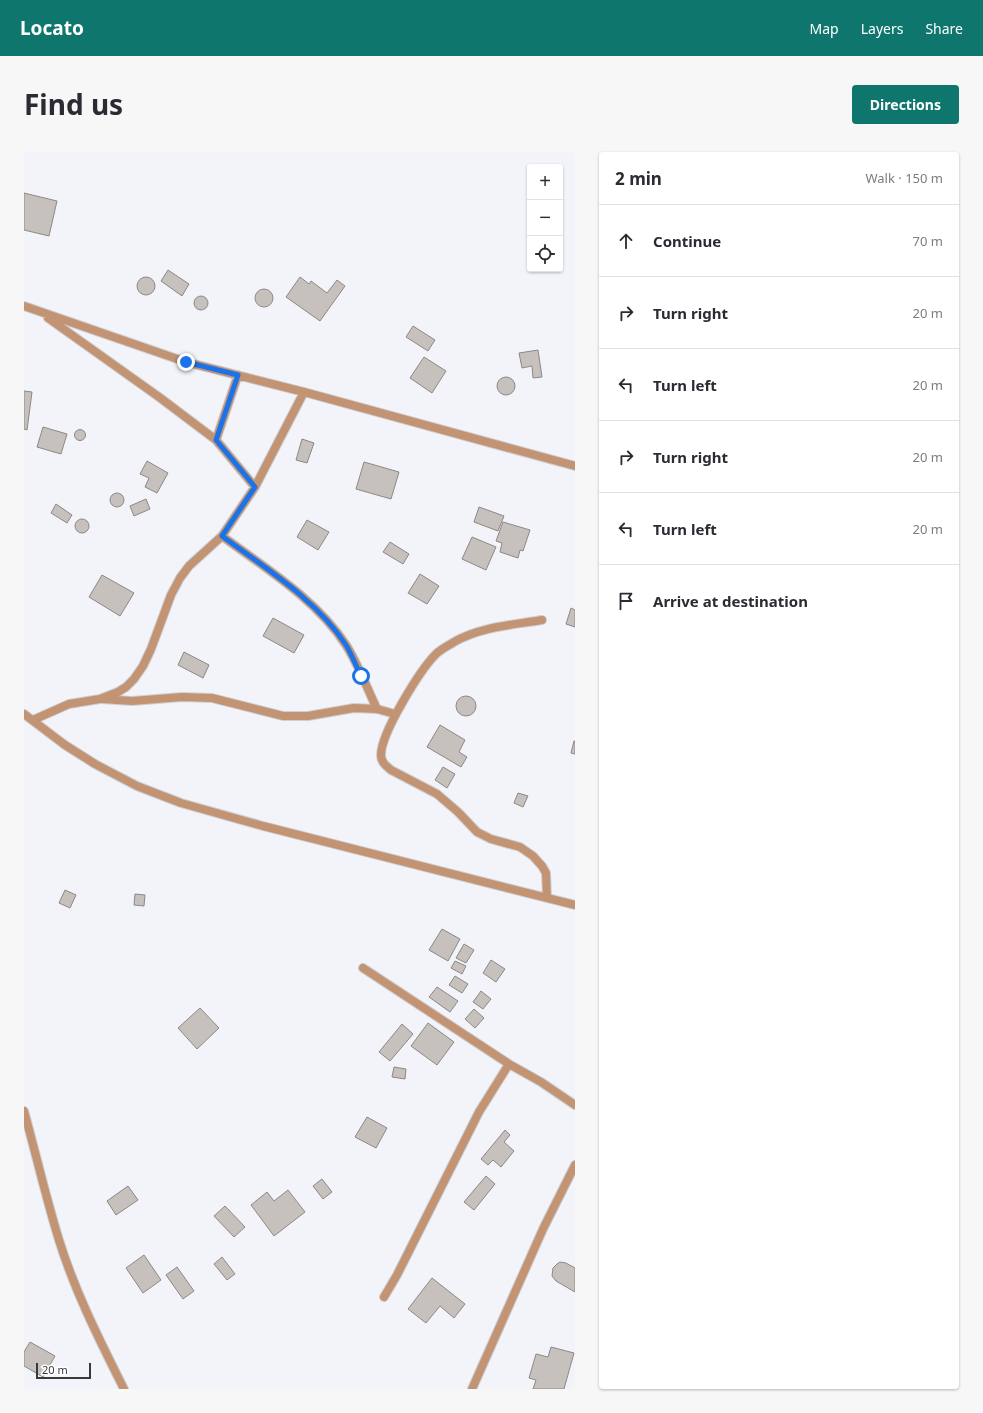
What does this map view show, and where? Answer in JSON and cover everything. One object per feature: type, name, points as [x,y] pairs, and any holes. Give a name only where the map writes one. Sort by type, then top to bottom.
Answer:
[{"type":"street","points":[[24,306],[186,362],[304,392],[575,466]]},
{"type":"street","points":[[41,313],[159,397],[216,440],[255,487]]},
{"type":"street","points":[[216,440],[238,375]]},
{"type":"street","points":[[100,699],[122,689],[134,679],[143,666],[151,649],[171,595],[180,578],[189,566],[222,536],[255,487],[304,392]]},
{"type":"street","points":[[222,536],[290,587],[317,611],[335,630],[347,646],[377,709]]},
{"type":"street","points":[[542,620],[488,628],[455,641],[437,653],[428,662],[396,714],[383,745],[381,756],[384,765],[397,774],[437,794],[458,812],[477,832],[491,839],[520,847],[533,856],[546,873],[547,898]]},
{"type":"street","points":[[33,720],[70,704],[100,699],[132,701],[182,697],[212,698],[283,716],[308,716],[354,708],[377,709],[396,714]]},
{"type":"street","points":[[24,714],[65,746],[95,764],[137,786],[181,803],[271,828],[575,905]]},
{"type":"street","points":[[363,968],[510,1064],[542,1082],[575,1105]]},
{"type":"street","points":[[384,1297],[397,1275],[479,1112],[510,1064]]},
{"type":"street","points":[[24,1110],[60,1241],[72,1276],[88,1314],[124,1389]]},
{"type":"street","points":[[472,1389],[543,1230],[575,1165]]},
{"type":"building","points":[[24,193],[57,201],[49,236],[24,230]]},
{"type":"building","points":[[168,270],[189,284],[182,296],[161,281]]},
{"type":"building","points":[[146,277],[152,280],[155,286],[152,292],[146,295],[140,292],[137,286],[140,280]]},
{"type":"building","points":[[300,277],[309,284],[311,281],[327,293],[337,280],[345,286],[320,321],[286,297]]},
{"type":"building","points":[[260,289],[268,289],[273,294],[271,305],[268,307],[260,307],[255,302],[255,294]]},
{"type":"building","points":[[201,296],[206,298],[208,303],[206,308],[201,310],[196,308],[194,303],[196,298]]},
{"type":"building","points":[[413,326],[435,340],[428,351],[406,337]]},
{"type":"building","points":[[538,350],[542,377],[533,378],[532,366],[522,368],[519,353]]},
{"type":"building","points":[[424,357],[446,371],[432,393],[410,378]]},
{"type":"building","points":[[502,377],[510,377],[515,382],[513,393],[510,395],[502,395],[497,390],[497,382]]},
{"type":"building","points":[[24,391],[32,392],[27,430],[24,429]]},
{"type":"building","points":[[43,427],[67,434],[61,454],[37,447]]},
{"type":"building","points":[[80,429],[84,431],[86,435],[84,439],[80,441],[76,439],[74,435],[76,431]]},
{"type":"building","points":[[302,439],[314,443],[307,463],[296,460]]},
{"type":"building","points":[[147,461],[168,473],[157,493],[145,487],[149,478],[140,474]]},
{"type":"building","points":[[364,462],[399,472],[391,499],[356,489]]},
{"type":"building","points":[[114,493],[120,493],[124,497],[124,503],[120,507],[114,507],[110,503],[110,497]]},
{"type":"building","points":[[146,499],[150,509],[134,516],[130,506]]},
{"type":"building","points":[[56,504],[72,515],[67,523],[51,513]]},
{"type":"building","points":[[479,507],[504,516],[498,531],[474,522]]},
{"type":"building","points":[[82,519],[87,521],[89,526],[87,531],[82,533],[77,531],[75,526],[77,521]]},
{"type":"building","points":[[307,520],[329,532],[318,550],[297,537]]},
{"type":"building","points":[[503,522],[530,530],[523,551],[520,550],[518,558],[500,552],[502,543],[496,541]]},
{"type":"building","points":[[472,537],[496,547],[486,570],[462,559]]},
{"type":"building","points":[[390,542],[409,554],[403,564],[383,552]]},
{"type":"building","points":[[420,574],[439,586],[427,604],[408,593]]},
{"type":"building","points":[[102,575],[134,593],[120,616],[89,597]]},
{"type":"building","points":[[571,608],[575,610],[575,627],[566,624]]},
{"type":"building","points":[[273,618],[304,635],[294,653],[263,636]]},
{"type":"building","points":[[184,652],[209,665],[203,678],[178,665]]},
{"type":"building","points":[[466,696],[473,699],[476,706],[473,713],[466,716],[459,713],[456,706],[459,699]]},
{"type":"building","points":[[440,725],[465,740],[459,752],[467,757],[461,767],[427,747]]},
{"type":"building","points":[[575,741],[575,754],[571,753]]},
{"type":"building","points":[[443,767],[455,774],[447,788],[435,780]]},
{"type":"building","points":[[518,793],[528,796],[523,807],[514,803]]},
{"type":"building","points":[[65,890],[76,895],[70,908],[59,903]]},
{"type":"building","points":[[135,894],[145,895],[144,906],[134,905]]},
{"type":"building","points":[[442,929],[460,939],[448,961],[429,950]]},
{"type":"building","points":[[464,944],[474,950],[466,963],[456,958]]},
{"type":"building","points":[[491,960],[505,969],[496,982],[483,973]]},
{"type":"building","points":[[455,961],[466,966],[462,974],[451,968]]},
{"type":"building","points":[[455,976],[468,984],[462,993],[449,985]]},
{"type":"building","points":[[437,987],[458,1001],[450,1012],[429,997]]},
{"type":"building","points":[[481,991],[491,999],[483,1009],[473,1002]]},
{"type":"building","points":[[200,1008],[219,1028],[197,1049],[178,1028]]},
{"type":"building","points":[[474,1009],[484,1018],[475,1028],[465,1019]]},
{"type":"building","points":[[428,1023],[454,1042],[437,1065],[411,1046]]},
{"type":"building","points":[[402,1024],[413,1034],[390,1061],[379,1052]]},
{"type":"building","points":[[394,1067],[406,1069],[405,1079],[392,1077]]},
{"type":"building","points":[[367,1117],[387,1128],[376,1148],[355,1137]]},
{"type":"building","points":[[505,1130],[510,1135],[504,1142],[514,1151],[501,1167],[493,1160],[488,1165],[481,1159]]},
{"type":"building","points":[[486,1176],[495,1184],[474,1210],[464,1202]]},
{"type":"building","points":[[322,1179],[332,1192],[323,1199],[313,1186]]},
{"type":"building","points":[[128,1186],[138,1200],[116,1215],[107,1201]]},
{"type":"building","points":[[288,1190],[305,1212],[274,1236],[251,1205],[267,1192],[274,1201]]},
{"type":"building","points":[[225,1206],[245,1227],[234,1237],[214,1216]]},
{"type":"building","points":[[144,1255],[161,1280],[143,1293],[126,1268]]},
{"type":"building","points":[[222,1257],[235,1274],[227,1280],[214,1264]]},
{"type":"building","points":[[560,1262],[566,1263],[575,1268],[575,1292],[556,1281],[552,1276],[553,1268]]},
{"type":"building","points":[[177,1267],[194,1291],[183,1299],[166,1275]]},
{"type":"building","points":[[432,1278],[465,1304],[454,1318],[440,1306],[426,1323],[408,1309]]},
{"type":"building","points":[[30,1342],[55,1356],[43,1377],[24,1366],[24,1352]]},
{"type":"building","points":[[551,1347],[574,1353],[564,1389],[533,1389],[536,1380],[529,1378],[536,1354],[548,1357]]},
{"type":"route","points":[[186,362],[238,375],[216,440],[255,487],[222,536],[290,587],[317,611],[335,630],[347,646],[361,676]]}]
